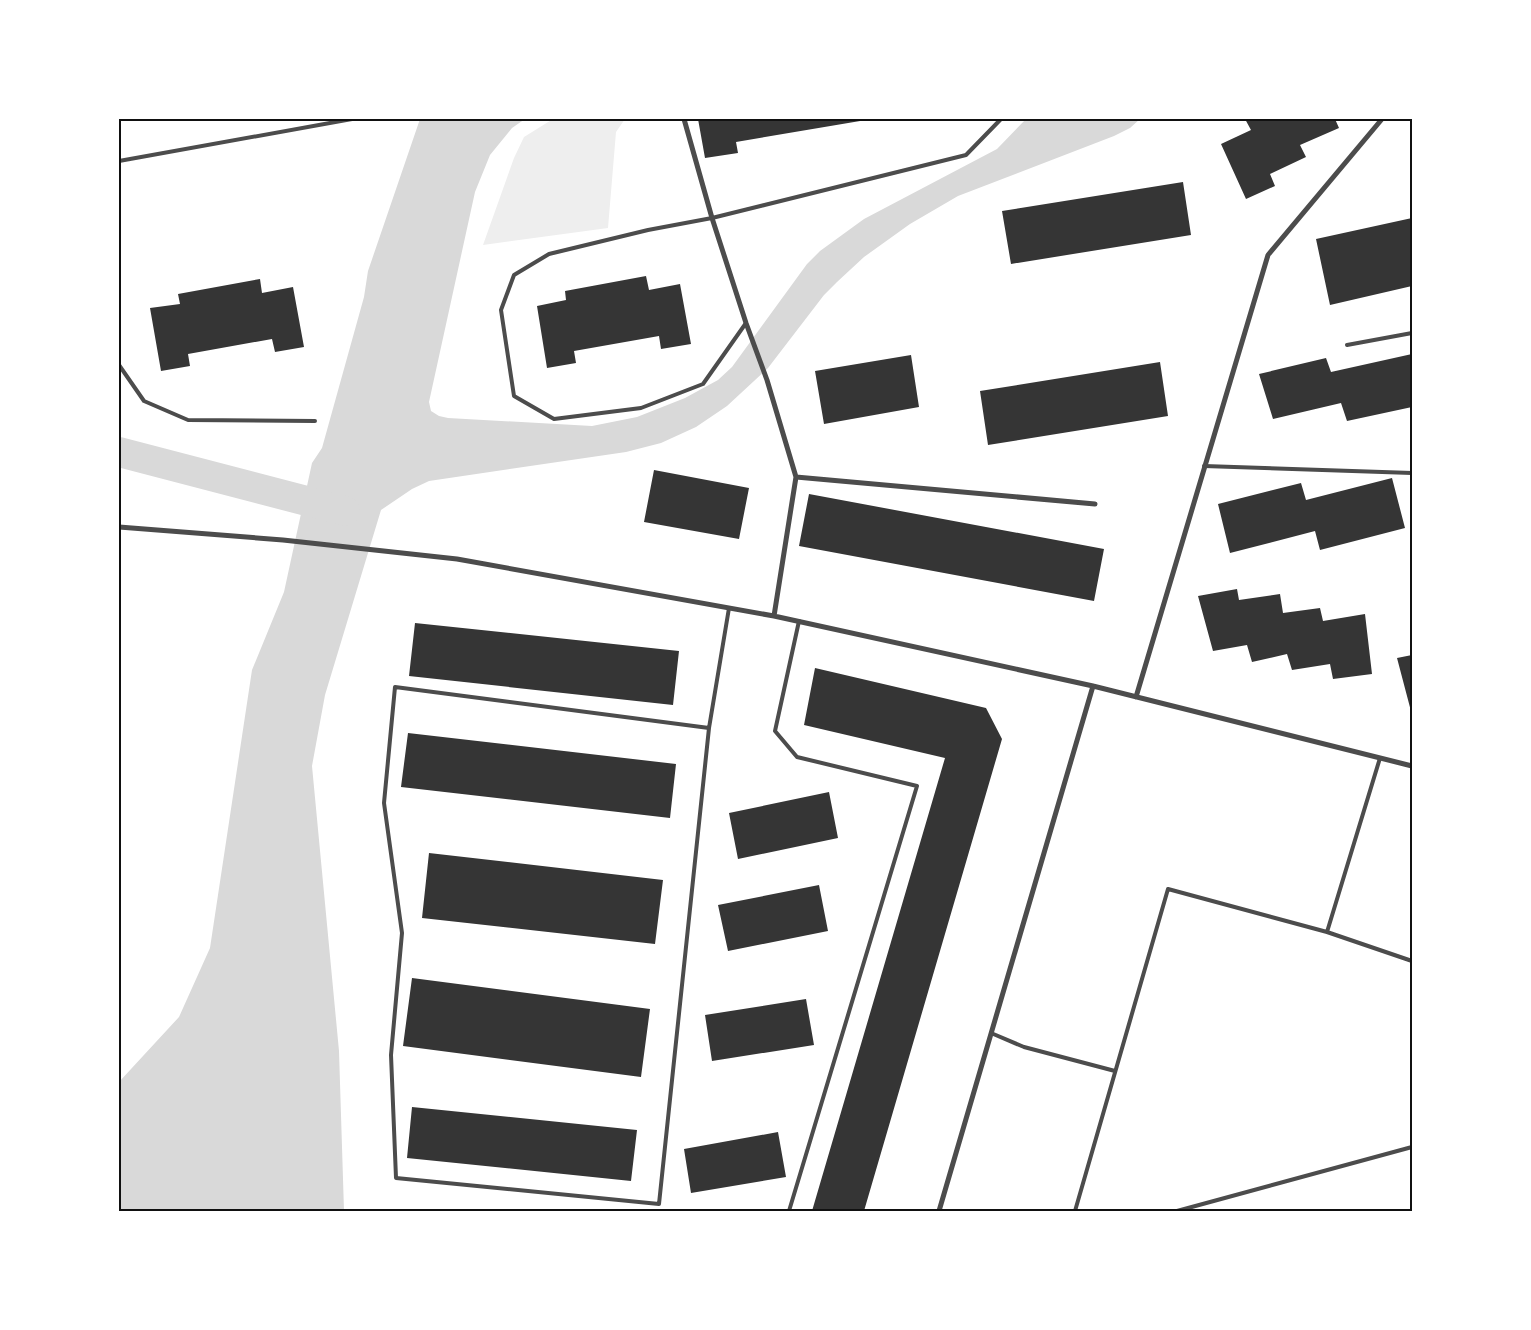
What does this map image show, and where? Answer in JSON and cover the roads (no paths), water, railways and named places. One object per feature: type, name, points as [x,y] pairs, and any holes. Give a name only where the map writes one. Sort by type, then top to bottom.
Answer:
[{"type":"street","points":[[684,119],[712,218],[750,335],[767,380],[796,477],[774,616]]},
{"type":"street","points":[[1136,697],[1268,255],[1382,119]]},
{"type":"street","points":[[796,477],[1095,504]]},
{"type":"street","points":[[119,527],[283,540],[457,559],[774,616],[1093,686],[1412,766]]},
{"type":"street","points":[[939,1211],[1093,686]]},
{"type":"lane","points":[[119,161],[352,119]]},
{"type":"lane","points":[[746,323],[703,384],[641,408],[554,418],[514,396],[502,310],[514,275],[549,254],[648,230],[712,218],[966,155],[1001,119]]},
{"type":"lane","points":[[1347,345],[1412,333]]},
{"type":"lane","points":[[119,365],[144,401],[188,420],[315,421]]},
{"type":"lane","points":[[1204,466],[1412,474]]},
{"type":"lane","points":[[708,728],[395,686],[384,803],[402,933],[391,1055],[396,1178],[658,1204],[708,728],[730,608]]},
{"type":"lane","points":[[789,1211],[917,786],[797,757],[775,731],[799,621]]},
{"type":"lane","points":[[1327,932],[1380,757]]},
{"type":"lane","points":[[1075,1211],[1168,889],[1327,932],[1412,961]]},
{"type":"lane","points":[[990,1033],[1024,1047],[1115,1072]]},
{"type":"lane","points":[[1177,1211],[1412,1147]]},
{"type":"waterway","points":[[119,452],[345,511]]}]
